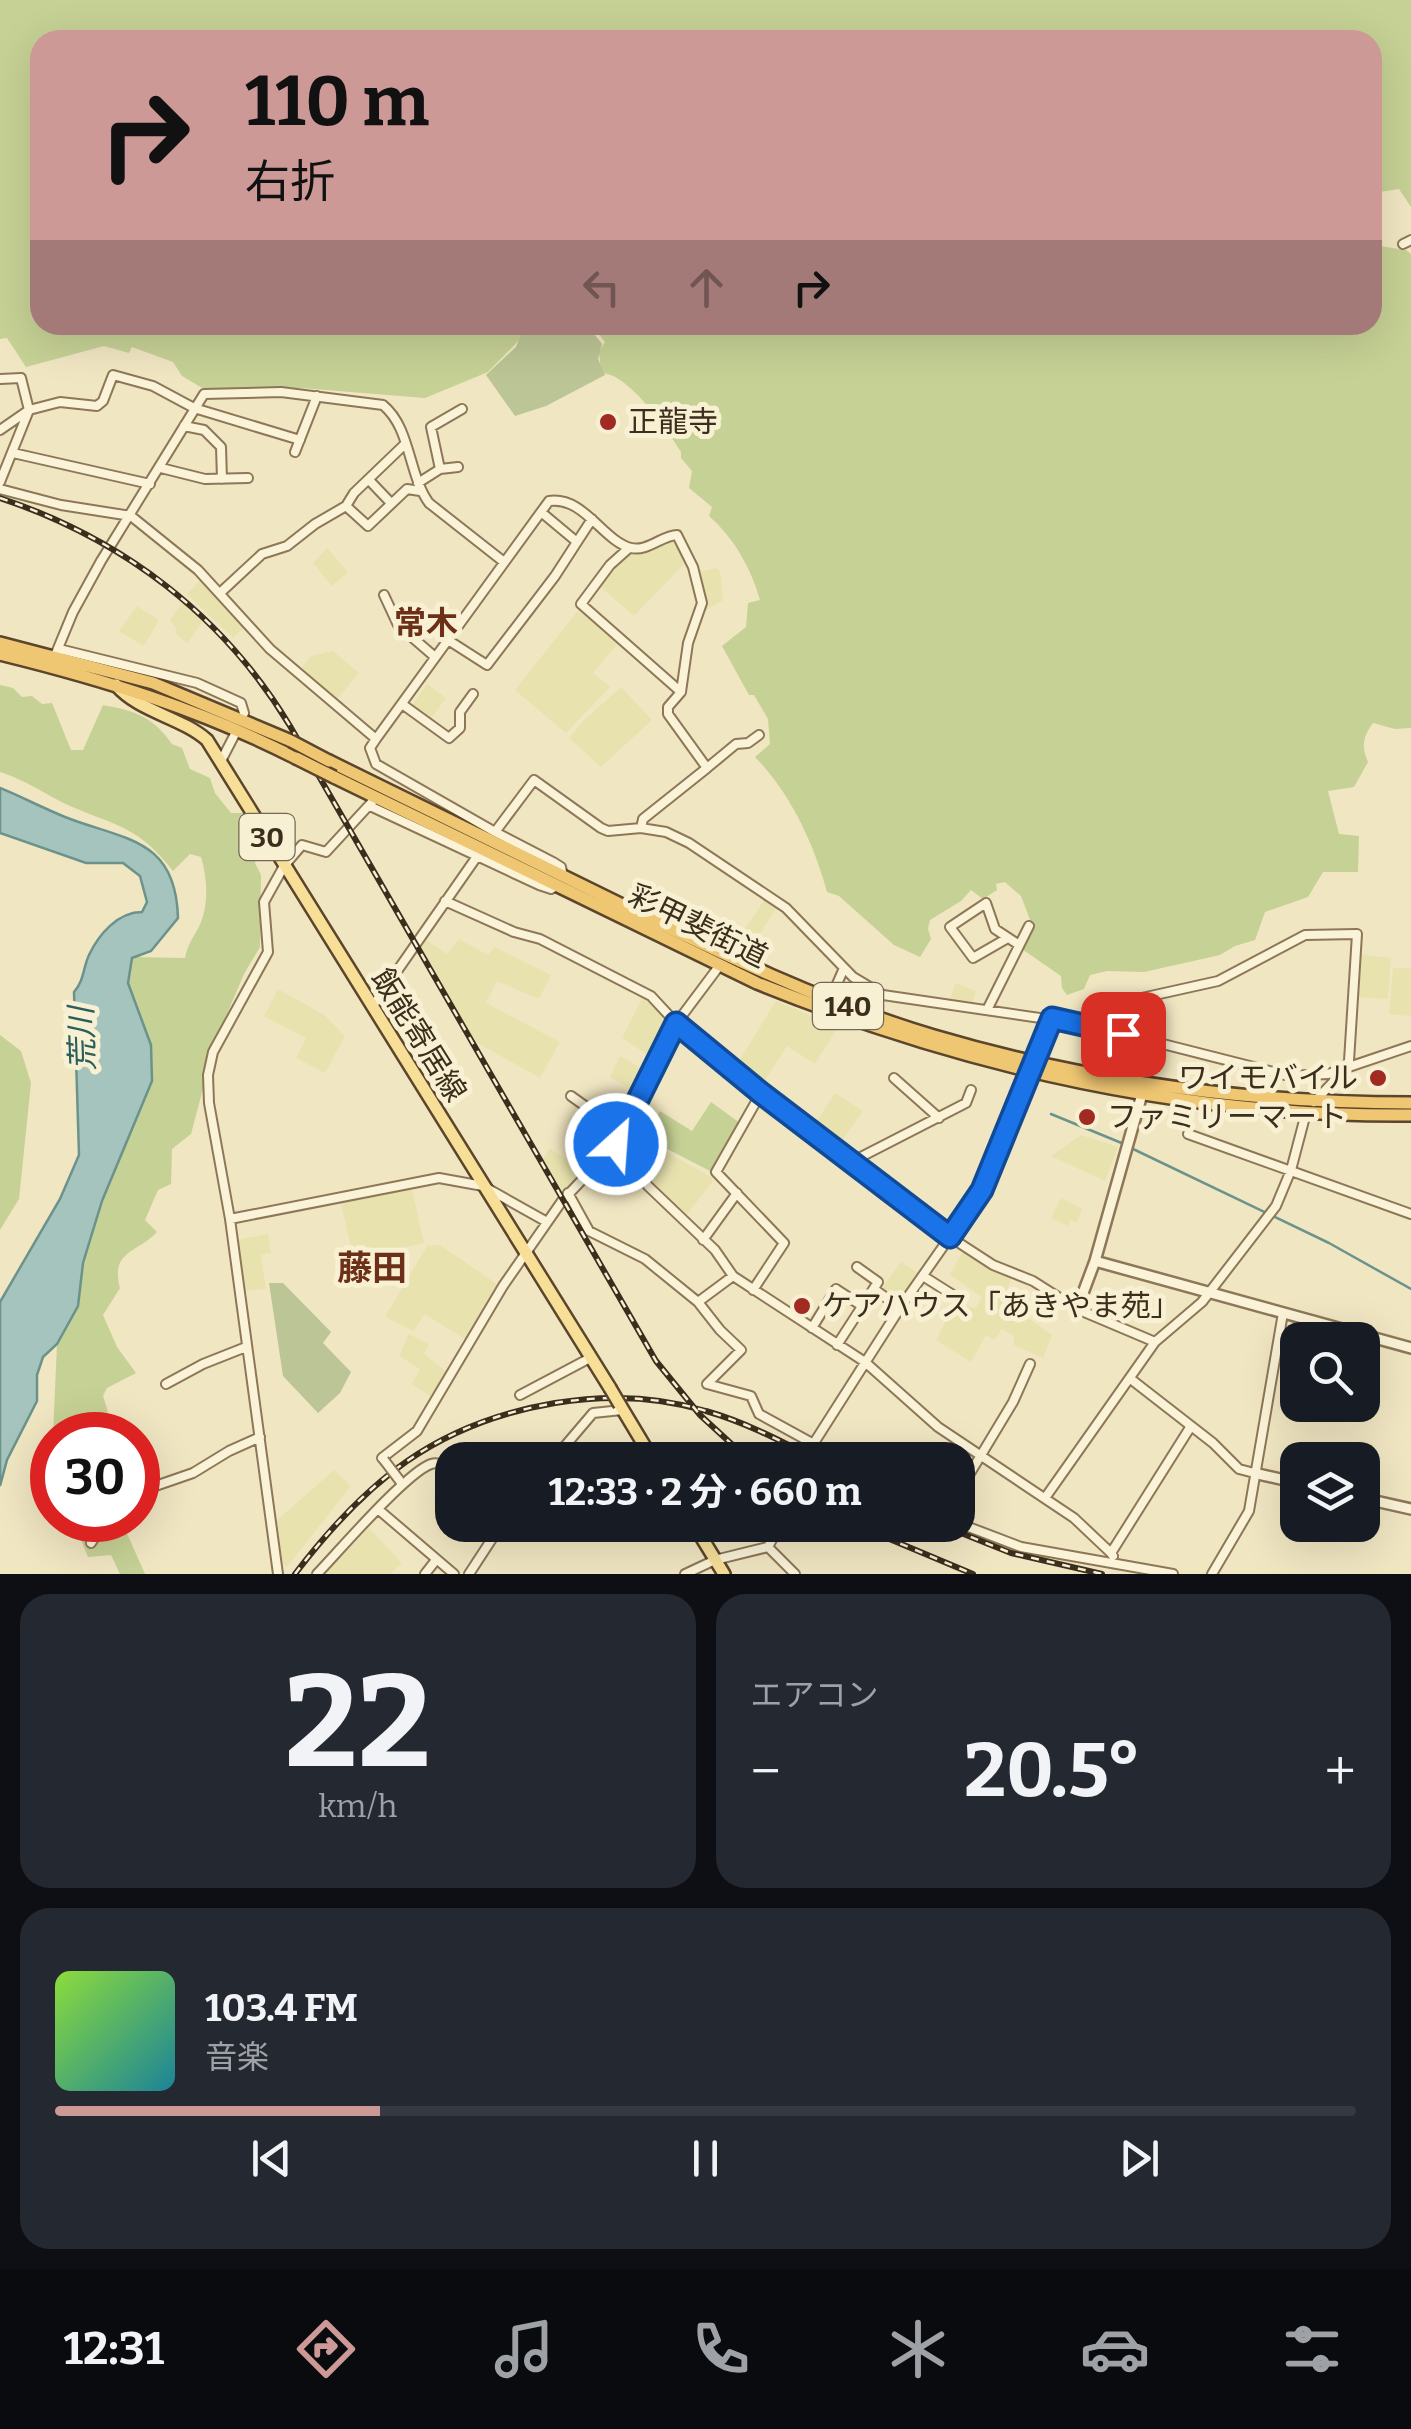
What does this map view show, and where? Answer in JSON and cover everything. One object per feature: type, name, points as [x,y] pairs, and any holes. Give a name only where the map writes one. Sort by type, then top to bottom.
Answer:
[{"type":"highway","name":"彩甲斐街道","points":[[0,643],[194,698],[329,761],[720,965],[866,1025],[1033,1068],[1144,1090],[1411,1116]]},
{"type":"highway","name":"彩甲斐街道","points":[[0,654],[55,657]]},
{"type":"highway","name":"彩甲斐街道","points":[[115,677],[206,715],[726,956],[830,1000],[1033,1068]]},
{"type":"highway","name":"彩甲斐街道","points":[[1310,1107],[1411,1103]]},
{"type":"main road","name":"飯能寄居線","points":[[115,677],[130,698],[195,730],[222,762],[643,1442]]},
{"type":"main road","points":[[704,1542],[724,1574]]},
{"type":"street","points":[[0,430],[29,410],[60,402],[97,406],[114,375],[153,386],[194,408],[300,440]]},
{"type":"street","points":[[0,379],[21,378],[29,410],[0,486],[61,505],[132,516],[162,538],[220,593],[270,649],[376,738]]},
{"type":"street","points":[[244,713],[241,703],[198,683],[55,657],[85,589],[204,394],[317,396],[383,405],[396,415],[419,487],[429,504],[504,562]]},
{"type":"street","points":[[296,452],[317,396]]},
{"type":"street","points":[[440,469],[431,427],[462,409]]},
{"type":"street","points":[[184,426],[204,430],[221,447],[222,479]]},
{"type":"street","points":[[220,593],[262,554],[287,546],[346,506],[404,444]]},
{"type":"street","points":[[13,453],[150,484]]},
{"type":"street","points":[[346,506],[368,526],[407,489],[419,487],[440,469],[458,467]]},
{"type":"street","points":[[160,468],[190,476],[248,478]]},
{"type":"street","points":[[369,480],[390,502]]},
{"type":"street","points":[[278,1574],[230,1219],[209,1103],[210,1061],[268,952],[264,902],[284,866],[302,845],[326,852],[371,804],[538,884],[551,889],[560,881],[561,868],[554,862],[386,776],[370,756],[376,738],[549,501],[564,501],[629,548]]},
{"type":"street","points":[[541,512],[577,542]]},
{"type":"street","points":[[448,640],[487,665],[555,576],[592,519]]},
{"type":"street","points":[[681,692],[581,604],[610,565],[629,548],[643,547],[671,534],[677,535],[693,567],[702,603],[688,643],[681,692],[668,707],[668,714],[707,768]]},
{"type":"street","points":[[384,595],[398,625],[434,657]]},
{"type":"street","points":[[402,704],[449,738],[460,728],[460,712],[473,694]]},
{"type":"street","points":[[222,762],[235,734]]},
{"type":"street","points":[[641,828],[643,819],[736,744],[748,743],[759,734]]},
{"type":"street","points":[[495,832],[534,780],[608,831],[641,828],[666,832],[689,843],[786,908],[844,968],[882,996],[1052,1018],[1288,1076],[1328,1074],[1411,1046]]},
{"type":"street","points":[[372,1007],[478,855]]},
{"type":"street","points":[[445,901],[514,932],[540,938],[650,996],[676,1023],[761,1093],[950,1237],[1076,1309],[1155,1342]]},
{"type":"street","points":[[1006,939],[973,958],[950,927],[986,903],[992,923],[1006,939],[1020,945]]},
{"type":"street","points":[[987,1010],[1028,926]]},
{"type":"street","points":[[1045,1498],[1132,1380],[1155,1342],[1210,1292],[1276,1206],[1310,1107],[1347,1067],[1357,934],[1305,935],[1218,981],[1137,999],[1130,1006],[1123,1034]]},
{"type":"street","points":[[402,1483],[382,1458],[417,1431],[503,1286],[568,1193],[616,1144],[676,1023],[720,965]]},
{"type":"street","points":[[830,1000],[844,968]]},
{"type":"street","points":[[815,1442],[900,1308],[982,1190],[1052,1018]]},
{"type":"street","points":[[894,1078],[939,1118]]},
{"type":"street","points":[[854,1161],[966,1103],[971,1090]]},
{"type":"street","points":[[1076,1309],[1095,1261],[1144,1090]]},
{"type":"street","points":[[753,1290],[784,1243],[716,1172],[761,1093]]},
{"type":"street","points":[[571,1096],[609,1123],[616,1144],[648,1186],[715,1250],[733,1276],[865,1362],[938,1427],[1083,1524],[1118,1564]]},
{"type":"street","points":[[1188,1134],[1411,1214]]},
{"type":"street","points":[[230,1219],[439,1178],[483,1186],[548,1222]]},
{"type":"street","points":[[568,1193],[589,1231],[645,1258],[698,1302],[741,1350],[708,1384],[751,1396],[758,1414],[808,1442]]},
{"type":"street","points":[[703,1240],[738,1193]]},
{"type":"street","points":[[1095,1261],[1411,1348]]},
{"type":"street","points":[[838,1345],[878,1282],[857,1267]]},
{"type":"street","points":[[698,1302],[733,1276]]},
{"type":"street","points":[[923,1276],[953,1295]]},
{"type":"street","points":[[874,1288],[900,1308]]},
{"type":"street","points":[[812,1328],[836,1290],[862,1306]]},
{"type":"street","points":[[1212,1574],[1249,1511],[1283,1313]]},
{"type":"street","points":[[166,1384],[246,1347]]},
{"type":"street","points":[[520,1395],[590,1358]]},
{"type":"street","points":[[975,1466],[1013,1402],[1030,1364]]},
{"type":"street","points":[[1132,1380],[1239,1469],[1280,1479]]},
{"type":"street","points":[[568,1442],[592,1413],[621,1408]]},
{"type":"street","points":[[1112,1553],[1191,1426]]},
{"type":"street","points":[[160,1484],[193,1473],[260,1437]]},
{"type":"street","points":[[317,1574],[402,1483],[435,1464]]},
{"type":"street","points":[[1380,1502],[1411,1509]]},
{"type":"street","points":[[378,1510],[454,1574]]},
{"type":"street","points":[[975,1529],[1022,1547],[1173,1574]]},
{"type":"street","points":[[470,1574],[490,1542]]},
{"type":"street","points":[[685,1574],[715,1560],[768,1547],[771,1542]]},
{"type":"street","points":[[768,1547],[795,1574]]},
{"type":"street","points":[[425,1574],[436,1560]]},
{"type":"shaded area","points":[[674,537],[687,561],[634,616],[598,585],[612,566],[631,551]]},
{"type":"shaded area","points":[[327,548],[348,572],[332,586],[313,563]]},
{"type":"shaded area","points":[[717,568],[723,600],[706,610],[699,572]]},
{"type":"shaded area","points":[[201,579],[244,628],[233,638],[187,594]]},
{"type":"shaded area","points":[[182,603],[202,622],[187,644],[175,633],[170,620]]},
{"type":"shaded area","points":[[137,606],[159,620],[144,646],[119,631]]},
{"type":"shaded area","points":[[580,608],[620,641],[593,673],[610,687],[566,733],[515,690]]},
{"type":"shaded area","points":[[333,651],[359,673],[337,699],[301,669],[311,656]]},
{"type":"shaded area","points":[[427,684],[446,698],[429,721],[411,707]]},
{"type":"shaded area","points":[[621,687],[652,720],[601,767],[569,738]]},
{"type":"shaded area","points":[[766,897],[777,907],[746,955],[735,950],[736,943]]},
{"type":"shaded area","points":[[425,939],[447,954],[459,939],[488,955],[494,947],[551,975],[539,999],[497,981],[486,1003],[560,1042],[540,1078],[476,1042],[420,946]]},
{"type":"shaded area","points":[[1359,954],[1391,958],[1388,999],[1356,997]]},
{"type":"shaded area","points":[[1393,968],[1411,968],[1411,1016],[1389,1014]]},
{"type":"shaded area","points":[[955,983],[976,991],[972,1004],[950,1001]]},
{"type":"shaded area","points":[[278,989],[324,1015],[345,1036],[325,1073],[296,1058],[306,1038],[264,1016]]},
{"type":"shaded area","points":[[643,997],[670,1024],[654,1059],[622,1038]]},
{"type":"shaded area","points":[[776,1001],[838,1027],[815,1064],[787,1046],[761,1086],[736,1066]]},
{"type":"shaded area","points":[[620,1056],[648,1072],[637,1093],[610,1077]]},
{"type":"shaded area","points":[[835,1093],[863,1111],[838,1146],[813,1127]]},
{"type":"shaded area","points":[[1081,1135],[1118,1147],[1105,1181],[1051,1156]]},
{"type":"shaded area","points":[[550,1148],[582,1170],[564,1193],[543,1159]]},
{"type":"shaded area","points":[[659,1148],[713,1181],[684,1218],[644,1174]]},
{"type":"shaded area","points":[[411,1185],[424,1243],[354,1258],[340,1200]]},
{"type":"shaded area","points":[[1061,1198],[1082,1209],[1077,1222],[1070,1220],[1068,1226],[1051,1218]]},
{"type":"shaded area","points":[[268,1234],[271,1253],[261,1255],[266,1289],[242,1291],[235,1240]]},
{"type":"shaded area","points":[[440,1245],[498,1285],[465,1339],[424,1314],[414,1331],[385,1317],[427,1246]]},
{"type":"shaded area","points":[[963,1251],[991,1270],[1012,1277],[1003,1300],[1052,1335],[1043,1358],[1014,1345],[1014,1336],[1002,1329],[994,1340],[986,1335],[971,1362],[936,1340],[949,1314],[956,1316],[963,1304],[975,1309],[982,1297],[950,1275]]},
{"type":"shaded area","points":[[901,1262],[921,1275],[901,1305],[882,1288]]},
{"type":"shaded area","points":[[409,1334],[429,1344],[424,1354],[448,1373],[433,1398],[412,1384],[420,1369],[399,1356]]},
{"type":"shaded area","points":[[334,1470],[351,1486],[287,1567],[281,1564],[276,1521]]},
{"type":"shaded area","points":[[369,1528],[402,1563],[390,1574],[330,1574],[327,1571]]},
{"type":"green space","points":[[0,0],[1411,0],[1411,207],[1399,189],[1382,192],[1382,30],[30,30],[30,335],[521,335],[488,372],[425,398],[301,388],[204,389],[182,376],[173,362],[132,347],[129,353],[104,346],[26,367],[7,338],[0,339]]},
{"type":"green space","points":[[1382,246],[1406,250],[1411,254],[1411,728],[1395,729],[1373,723],[1364,742],[1368,762],[1354,787],[1328,791],[1339,834],[1359,836],[1358,872],[1323,872],[1308,897],[1265,912],[1255,940],[1220,955],[1144,972],[1107,971],[1090,975],[1084,989],[1067,995],[1061,976],[1022,949],[1032,925],[1021,896],[1005,882],[996,884],[997,890],[983,899],[971,890],[930,920],[931,939],[920,957],[894,945],[839,896],[827,892],[800,820],[755,757],[770,744],[768,719],[754,695],[749,695],[722,646],[746,627],[748,603],[760,600],[756,588],[734,544],[709,516],[712,507],[689,488],[692,471],[667,430],[623,382],[601,373],[599,352],[605,342],[600,335],[1382,335]]},
{"type":"green space","points":[[521,335],[595,335],[602,344],[598,359],[605,375],[546,406],[515,416],[486,375],[516,347]]},
{"type":"green space","points":[[0,685],[13,688],[22,697],[32,696],[42,704],[52,703],[71,750],[83,750],[103,705],[125,710],[158,727],[172,744],[182,748],[190,769],[210,778],[215,793],[231,813],[251,817],[258,837],[255,863],[261,875],[260,947],[244,974],[205,1065],[191,1134],[172,1149],[171,1184],[158,1190],[145,1220],[157,1232],[122,1259],[119,1266],[120,1288],[103,1315],[117,1347],[136,1373],[107,1388],[103,1396],[108,1412],[54,1412],[57,1344],[78,1306],[83,1263],[102,1201],[152,1081],[151,1045],[128,983],[132,957],[185,958],[204,914],[206,881],[201,857],[190,854],[173,871],[138,836],[0,772]]},
{"type":"green space","points":[[0,1035],[21,1051],[31,1083],[19,1199],[0,1230]]},
{"type":"green space","points":[[711,1102],[740,1123],[712,1172],[644,1137],[660,1111],[692,1131]]},
{"type":"green space","points":[[269,1283],[283,1283],[331,1332],[323,1343],[351,1372],[340,1393],[318,1413],[283,1376]]},
{"type":"green space","points":[[82,1542],[131,1542],[145,1574],[120,1574],[111,1555],[88,1557]]},
{"type":"water","name":"荒川","points":[[0,788],[143,846],[168,871],[178,918],[151,951],[132,958],[128,983],[151,1045],[152,1081],[102,1201],[83,1263],[78,1306],[57,1344],[43,1357],[37,1375],[37,1401],[7,1460],[0,1486],[0,1302],[60,1199],[79,1155],[74,992],[98,939],[117,920],[142,912],[147,902],[140,876],[123,863],[86,863],[0,833]]},
{"type":"waterway","points":[[1051,1114],[1124,1144]]},
{"type":"waterway","points":[[1131,1148],[1329,1243],[1411,1289]]},
{"type":"railway","points":[[0,498],[88,535],[166,586],[234,649],[263,686],[290,726],[656,1361],[700,1415],[729,1442]]},
{"type":"railway","points":[[437,1442],[513,1412],[555,1403],[630,1398],[669,1402],[720,1415],[781,1442]]},
{"type":"railway","points":[[295,1574],[377,1484],[435,1444]]},
{"type":"railway","points":[[975,1539],[1011,1553],[1102,1574]]},
{"type":"railway","points":[[897,1542],[973,1574]]},
{"type":"place","name":"正龍寺","points":[[608,422]]},
{"type":"place","name":"ワイモバイル","points":[[1378,1078]]},
{"type":"place","name":"ファミリーマート","points":[[1087,1117]]},
{"type":"place","name":"ケアハウス「あきやま苑」","points":[[802,1306]]},
{"type":"district","name":"常木","points":[[426,623]]},
{"type":"district","name":"藤田","points":[[372,1268]]},
{"type":"route","points":[[616,1144],[676,1023],[950,1237],[982,1190],[1052,1018],[1123,1034]]}]
